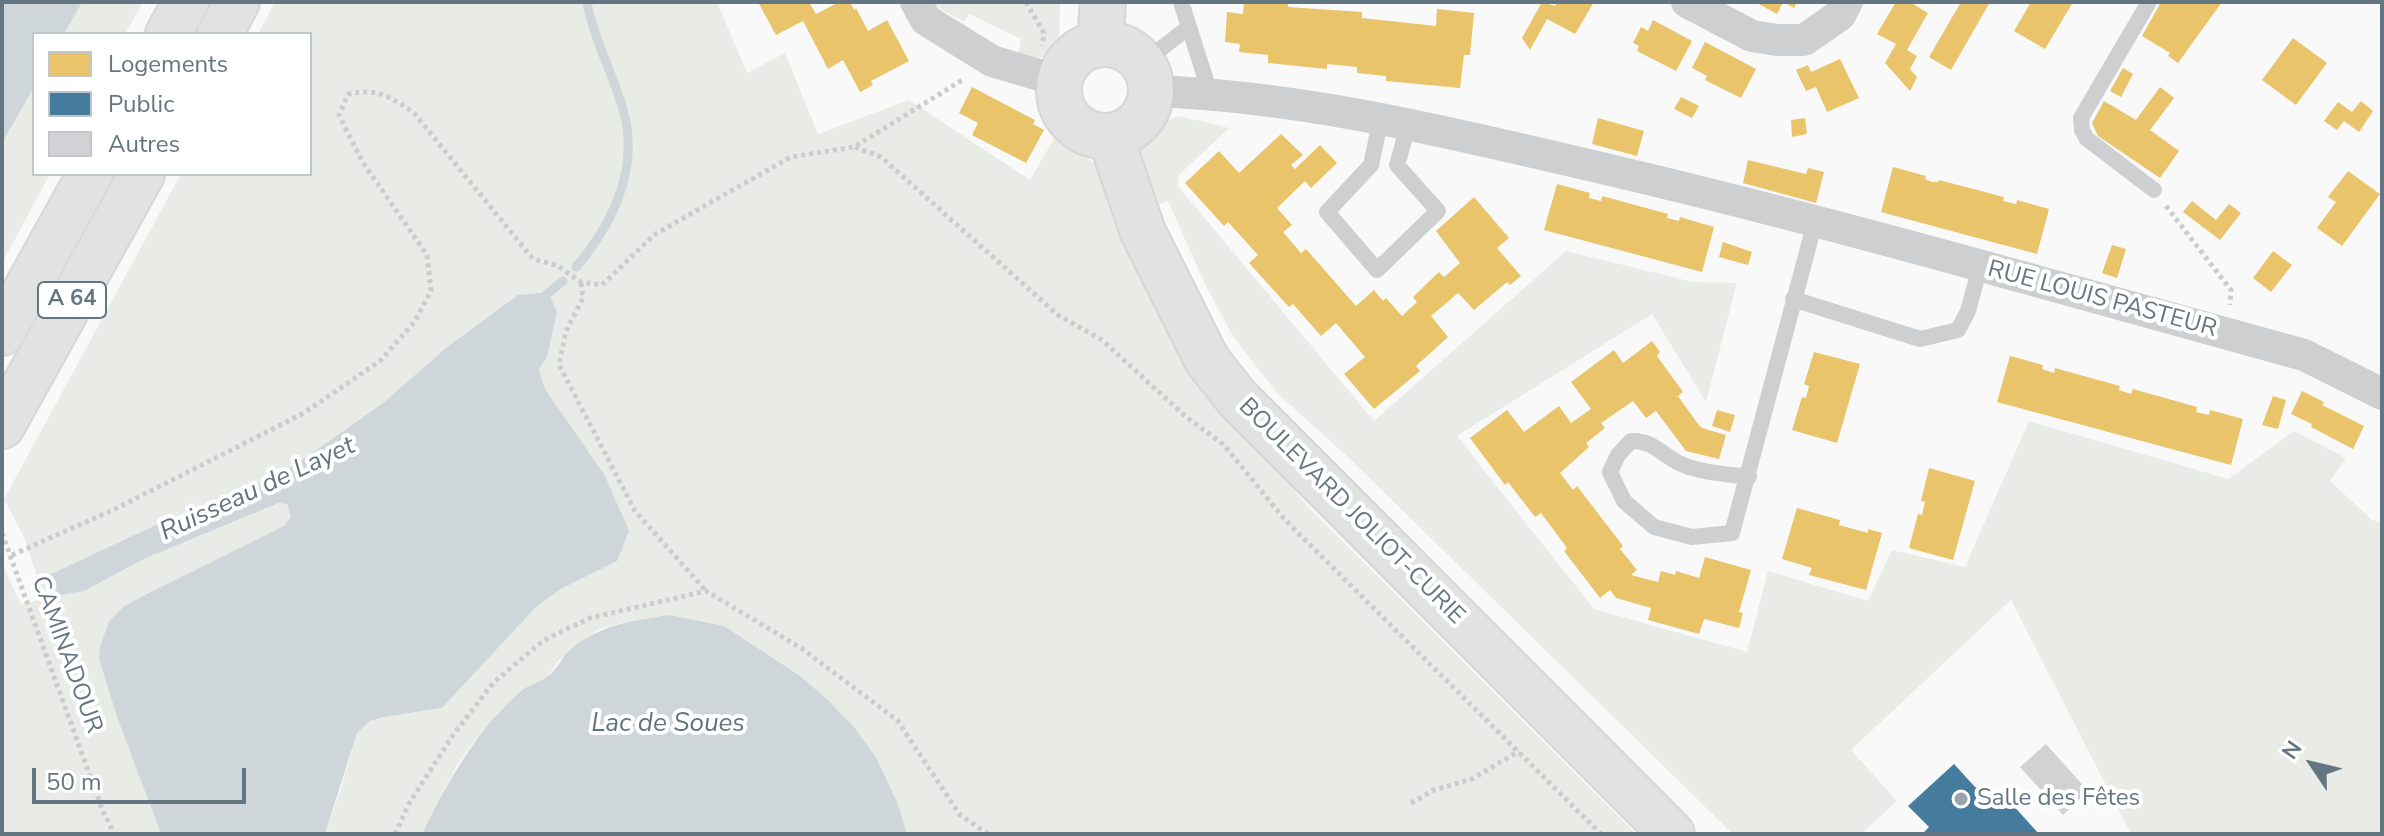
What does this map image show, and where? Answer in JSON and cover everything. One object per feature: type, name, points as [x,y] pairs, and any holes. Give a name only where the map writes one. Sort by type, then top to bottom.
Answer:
[{"type":"main road","points":[[169,32],[186,2]]},
{"type":"main road","points":[[221,32],[237,2]]},
{"type":"main road","points":[[1101,22],[1114,44],[1128,49],[1146,74],[1143,116],[1135,126],[1110,136],[1096,136],[1082,131],[1071,122],[1048,78],[1085,47],[1101,22]]},
{"type":"main road","name":"BOULEVARD JOLIOT-CURIE","points":[[1110,136],[1143,232],[1207,360],[1237,398],[1672,834]]},
{"type":"main road","name":"A 64","points":[[2,333],[89,176]]},
{"type":"main road","name":"A 64","points":[[2,426],[141,176]]},
{"type":"street","points":[[916,2],[926,20],[992,61],[1048,78]]},
{"type":"street","points":[[1687,2],[1752,36],[1777,40],[1804,40],[1840,15],[1847,2]]},
{"type":"street","name":"RUE LOUIS PASTEUR","points":[[1146,74],[1210,93],[1395,121],[1710,193],[2304,355],[2382,394]]},
{"type":"lane","points":[[1181,2],[1210,93]]},
{"type":"lane","points":[[2149,2],[2081,118],[2087,139],[2154,190]]},
{"type":"lane","points":[[1146,74],[1158,51],[1189,27]]},
{"type":"lane","points":[[1395,121],[1397,165],[1438,211],[1377,270],[1327,212],[1371,165],[1395,121]]},
{"type":"lane","points":[[1749,477],[1707,472],[1680,464],[1646,440],[1631,441],[1618,455],[1610,472],[1624,501],[1654,527],[1692,537],[1732,533],[1749,477],[1815,222]]},
{"type":"lane","points":[[1793,299],[1920,339],[1958,330],[1968,311],[1980,267]]},
{"type":"path","points":[[1026,2],[1044,33],[1048,78]]},
{"type":"path","points":[[12,555],[115,509],[304,413],[380,361],[415,321],[431,291],[427,255],[362,161],[339,115],[348,94],[366,90],[392,97],[414,113],[533,259],[556,265],[581,282],[602,285],[654,235],[791,157],[854,147],[992,61]]},
{"type":"path","points":[[854,147],[881,157],[1058,315],[1102,340],[1185,416],[1224,445],[1286,521],[1601,834]]},
{"type":"path","points":[[2154,190],[2231,290],[2227,334]]},
{"type":"path","points":[[581,282],[583,298],[566,331],[559,365],[635,511],[706,591],[801,648],[897,720],[960,815],[988,834]]},
{"type":"path","name":"CAMINADOUR","points":[[2,533],[102,809],[114,834]]},
{"type":"path","points":[[395,834],[410,802],[453,735],[494,682],[544,640],[590,618],[706,591]]},
{"type":"path","points":[[1411,803],[1434,790],[1472,779],[1519,751]]},
{"type":"shaded area","points":[[2,2],[143,2],[126,32],[32,32],[32,176],[49,176],[2,263]]},
{"type":"shaded area","points":[[275,2],[717,2],[747,73],[785,53],[818,134],[909,100],[1030,180],[1055,137],[1094,163],[1172,332],[1226,407],[1308,507],[1636,834],[907,834],[898,804],[876,757],[854,727],[827,699],[800,676],[669,615],[597,630],[560,659],[546,678],[522,690],[472,744],[457,765],[422,834],[325,834],[357,733],[370,721],[442,708],[538,605],[561,589],[616,561],[604,474],[545,389],[539,368],[547,357],[548,292],[518,295],[447,347],[383,403],[295,465],[240,493],[154,526],[84,591],[146,558],[280,503],[287,504],[291,517],[285,526],[124,606],[109,621],[100,646],[118,720],[161,834],[2,834],[2,563],[21,605],[44,598],[25,539],[4,499],[180,176],[312,176],[312,32],[259,32]]},
{"type":"shaded area","points":[[934,2],[1060,2],[1059,48],[1041,58],[1018,57],[1021,39],[969,14],[964,22]]},
{"type":"shaded area","points":[[1179,116],[1229,128],[1179,175],[1178,186],[1374,421],[1566,251],[1693,282],[1737,283],[1706,402],[1652,314],[1457,436],[1594,609],[1747,652],[1768,571],[1868,601],[1892,550],[1965,567],[2029,421],[2228,479],[2294,431],[2346,458],[2330,481],[2372,520],[2382,523],[2382,834],[2131,834],[2011,600],[1851,750],[1897,801],[1861,834],[1733,834],[1348,457],[1277,393],[1233,336],[1206,286],[1168,201],[1159,204],[1137,159],[1151,128]]},
{"type":"water","points":[[2,2],[82,2],[65,32],[32,32],[32,90],[2,143]]},
{"type":"water","points":[[548,292],[557,312],[547,357],[539,369],[545,389],[604,474],[629,531],[617,561],[561,589],[538,605],[442,708],[370,721],[357,733],[325,834],[161,834],[118,720],[99,658],[109,621],[124,606],[284,526],[291,517],[287,504],[279,503],[146,558],[84,591],[60,595],[49,575],[154,526],[240,493],[295,465],[383,403],[447,347],[518,295]]},
{"type":"water","name":"Lac de Soues","points":[[669,615],[724,626],[800,676],[827,699],[854,727],[876,757],[898,804],[907,834],[422,834],[464,758],[489,724],[520,692],[547,677],[571,649],[594,634],[629,622]]},
{"type":"building: Logements","points":[[758,2],[809,2],[816,14],[839,2],[850,2],[868,31],[887,20],[909,61],[871,81],[873,85],[860,92],[843,60],[828,69],[803,21],[776,35]]},
{"type":"building: Logements","points":[[1244,2],[1288,2],[1288,7],[1362,12],[1362,18],[1436,26],[1437,9],[1474,13],[1470,55],[1464,55],[1460,88],[1386,81],[1386,76],[1357,73],[1357,67],[1327,64],[1327,69],[1268,63],[1268,55],[1239,52],[1240,44],[1225,42],[1227,12],[1243,14]]},
{"type":"building: Logements","points":[[1542,2],[1555,6],[1557,2],[1594,2],[1575,34],[1547,19],[1530,50],[1522,38]]},
{"type":"building: Logements","points":[[1755,2],[1783,2],[1777,14]]},
{"type":"building: Logements","points":[[1783,2],[1797,2],[1794,8]]},
{"type":"building: Logements","points":[[1896,2],[1910,2],[1928,13],[1907,50],[1917,56],[1910,69],[1917,77],[1910,91],[1885,63],[1896,44],[1877,34]]},
{"type":"building: Logements","points":[[1961,2],[1990,2],[1951,70],[1929,57]]},
{"type":"building: Logements","points":[[2031,2],[2073,2],[2045,49],[2014,31]]},
{"type":"building: Logements","points":[[2161,2],[2222,2],[2178,63],[2168,56],[2170,53],[2142,36]]},
{"type":"building: Logements","points":[[1653,20],[1692,41],[1676,71],[1637,51],[1639,46],[1633,43],[1641,27],[1648,31]]},
{"type":"building: Logements","points":[[2293,38],[2327,63],[2296,105],[2262,80]]},
{"type":"building: Logements","points":[[1705,42],[1756,69],[1741,98],[1705,80],[1707,76],[1692,68]]},
{"type":"building: Logements","points":[[1840,59],[1859,98],[1827,112],[1816,87],[1806,91],[1796,70],[1808,65],[1811,72]]},
{"type":"building: Logements","points":[[2123,68],[2133,74],[2121,97],[2110,91]]},
{"type":"building: Logements","points":[[972,87],[1035,120],[1033,124],[1044,130],[1026,163],[972,135],[978,123],[959,113]]},
{"type":"building: Logements","points":[[2160,87],[2174,98],[2150,130],[2179,151],[2160,178],[2098,136],[2092,123],[2104,101],[2136,120]]},
{"type":"building: Logements","points":[[1681,97],[1699,106],[1692,118],[1674,109]]},
{"type":"building: Logements","points":[[2361,101],[2373,111],[2359,132],[2344,121],[2337,130],[2324,121],[2338,102],[2352,112]]},
{"type":"building: Logements","points":[[1598,118],[1644,131],[1637,156],[1592,144]]},
{"type":"building: Logements","points":[[1805,118],[1807,134],[1792,137],[1791,120]]},
{"type":"building: Logements","points":[[1281,134],[1303,155],[1291,165],[1295,169],[1320,145],[1337,163],[1311,188],[1305,181],[1277,208],[1292,225],[1283,232],[1301,253],[1306,249],[1356,306],[1374,290],[1402,316],[1417,302],[1413,297],[1439,272],[1444,277],[1460,263],[1436,231],[1474,197],[1509,238],[1497,248],[1521,276],[1510,285],[1507,282],[1474,310],[1458,293],[1431,316],[1448,337],[1416,366],[1420,371],[1374,409],[1344,374],[1365,357],[1336,323],[1321,336],[1293,304],[1289,307],[1249,263],[1258,255],[1228,222],[1224,226],[1185,183],[1219,151],[1239,173]]},
{"type":"building: Logements","points":[[1748,160],[1806,174],[1808,168],[1824,172],[1816,203],[1743,183]]},
{"type":"building: Logements","points":[[1893,167],[1926,176],[1925,179],[1932,182],[1939,180],[2004,197],[2003,201],[2016,204],[2017,200],[2049,209],[2037,254],[1881,212]]},
{"type":"building: Logements","points":[[2348,171],[2380,194],[2342,246],[2317,228],[2336,202],[2328,197]]},
{"type":"building: Logements","points":[[1557,184],[1590,193],[1589,198],[1601,201],[1602,196],[1668,214],[1667,218],[1679,221],[1680,217],[1714,227],[1702,272],[1544,230]]},
{"type":"building: Logements","points":[[2192,201],[2216,220],[2229,204],[2241,213],[2220,240],[2183,212]]},
{"type":"building: Logements","points":[[1723,242],[1752,252],[1748,265],[1719,257]]},
{"type":"building: Logements","points":[[2112,245],[2126,249],[2117,278],[2102,273]]},
{"type":"building: Logements","points":[[2273,251],[2292,265],[2271,292],[2253,278]]},
{"type":"building: Logements","points":[[1652,341],[1660,352],[1657,356],[1683,392],[1678,396],[1698,424],[1726,435],[1719,459],[1686,451],[1656,411],[1646,418],[1633,401],[1601,423],[1605,428],[1586,443],[1589,447],[1560,473],[1573,490],[1577,486],[1623,546],[1620,549],[1637,570],[1631,575],[1658,582],[1661,571],[1675,575],[1676,571],[1699,578],[1705,557],[1751,570],[1739,612],[1743,613],[1739,628],[1704,619],[1699,634],[1648,620],[1651,608],[1616,598],[1610,590],[1600,598],[1564,551],[1567,548],[1541,513],[1535,517],[1508,482],[1505,485],[1470,438],[1507,410],[1524,432],[1559,406],[1571,423],[1591,409],[1571,382],[1614,350],[1623,363]]},
{"type":"building: Logements","points":[[1814,352],[1860,364],[1837,443],[1792,430],[1802,397],[1806,398],[1809,386],[1804,384]]},
{"type":"building: Logements","points":[[2010,356],[2043,365],[2042,369],[2054,373],[2055,368],[2120,386],[2119,390],[2131,394],[2133,389],[2197,407],[2196,412],[2209,415],[2210,410],[2243,419],[2231,465],[1997,402]]},
{"type":"building: Logements","points":[[2302,391],[2364,426],[2353,449],[2291,414]]},
{"type":"building: Logements","points":[[2273,396],[2286,400],[2278,429],[2262,425]]},
{"type":"building: Logements","points":[[1717,410],[1735,415],[1730,432],[1712,426]]},
{"type":"building: Logements","points":[[1929,468],[1975,481],[1953,560],[1909,548],[1918,514],[1922,515],[1925,502],[1921,501]]},
{"type":"building: Logements","points":[[1797,508],[1840,520],[1839,525],[1868,533],[1868,529],[1882,533],[1866,590],[1809,575],[1812,568],[1782,559]]},
{"type":"building: Public","name":"Salle des Fêtes","points":[[1954,764],[1975,787],[2001,792],[2039,834],[1922,834],[1929,827],[1908,806]]},
{"type":"building: Autres","points":[[2046,744],[2088,791],[2063,815],[2020,767]]},
{"type":"waterway","name":"Ruisseau de Layet","points":[[576,267],[611,215],[625,176],[628,155],[624,113],[587,2]]},
{"type":"waterway","name":"Ruisseau de Layet","points":[[541,299],[563,281]]},
{"type":"place","name":"Salle des Fêtes","points":[[1961,799]]}]
